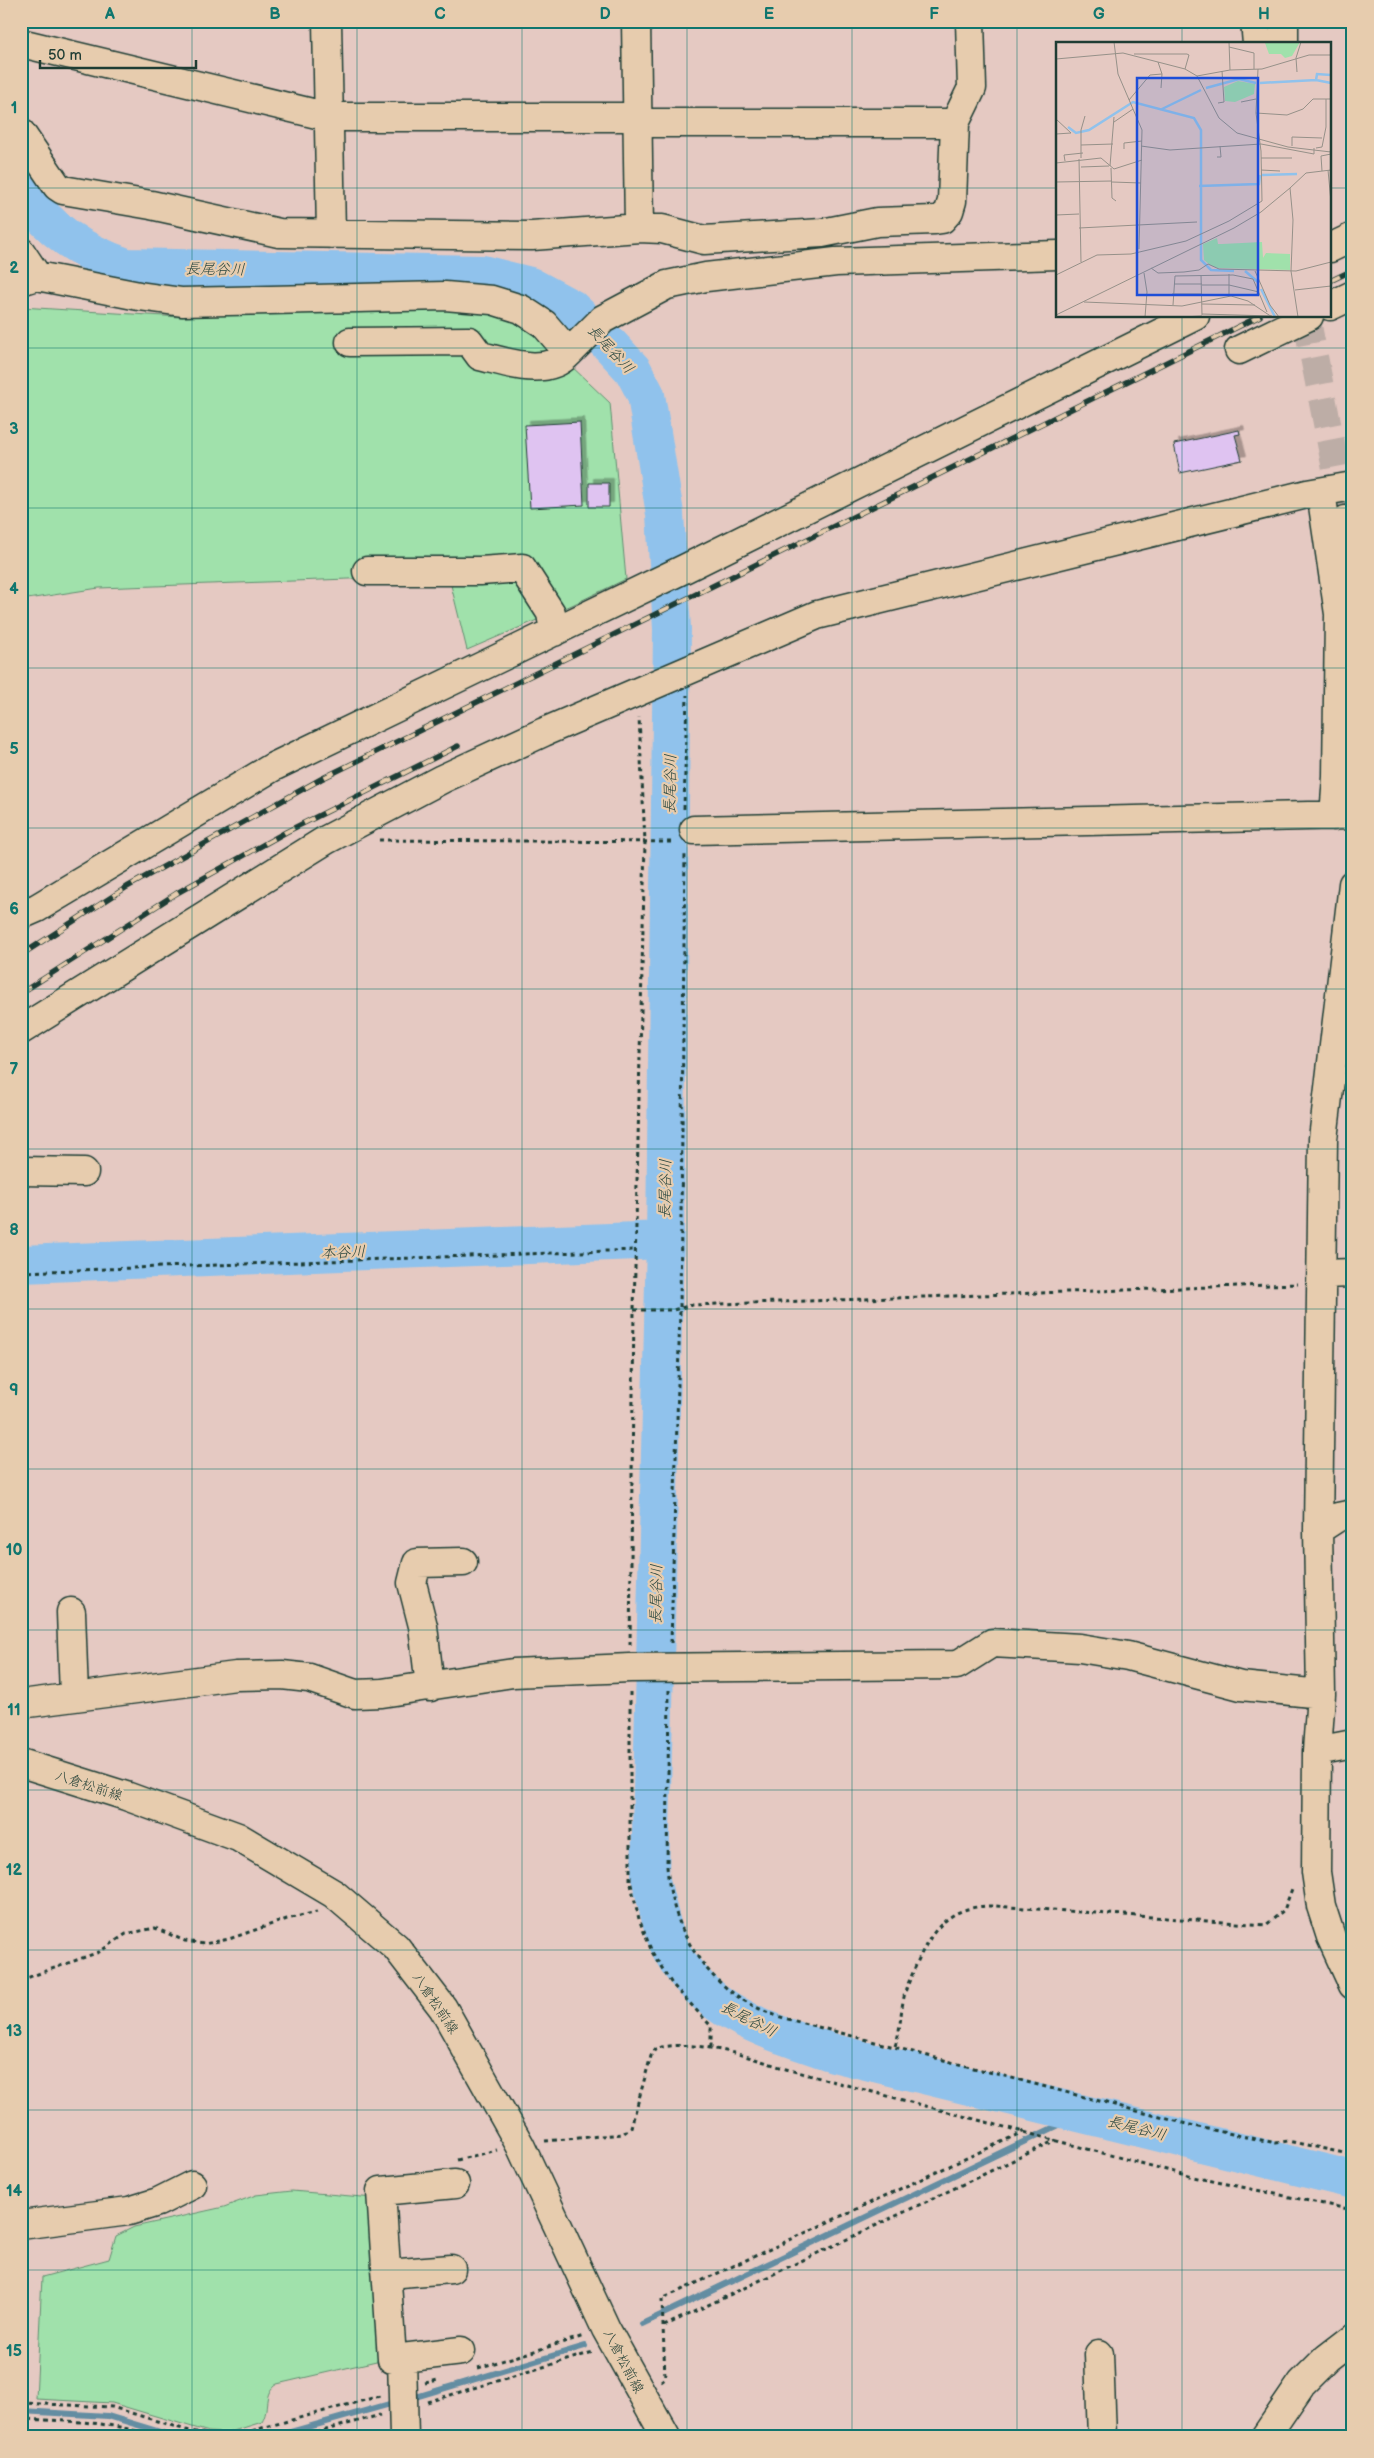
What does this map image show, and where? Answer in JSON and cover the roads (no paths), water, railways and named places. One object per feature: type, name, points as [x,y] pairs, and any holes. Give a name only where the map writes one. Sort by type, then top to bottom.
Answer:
[{"type":"street","points":[[327,21],[331,234]]},
{"type":"street","points":[[636,21],[639,228]]},
{"type":"street","points":[[21,133],[57,186],[63,190],[151,205],[279,233],[532,236],[639,228],[662,229],[704,240],[822,233],[878,222],[942,219],[949,211],[952,201],[955,123],[972,88],[970,21]]},
{"type":"street","points":[[1239,42],[1240,21]]},
{"type":"street","points":[[1255,21],[1256,42]]},
{"type":"street","points":[[1284,21],[1284,42]]},
{"type":"street","points":[[21,43],[329,117],[955,123]]},
{"type":"street","points":[[1332,247],[1353,237]]},
{"type":"street","points":[[21,252],[29,278],[182,302],[445,296],[492,300],[521,310],[544,324],[572,350]]},
{"type":"street","points":[[350,342],[469,341],[480,356],[514,364],[545,367],[562,360],[603,319],[667,285],[706,277],[836,262],[1056,255]]},
{"type":"street","points":[[1332,305],[1353,295]]},
{"type":"street","points":[[21,916],[46,903],[273,766],[680,571],[1191,318]]},
{"type":"street","points":[[1239,350],[1305,318]]},
{"type":"street","points":[[21,1030],[326,840],[450,775],[817,615],[1321,492],[1353,486]]},
{"type":"street","points":[[686,833],[1344,816],[1337,777],[1339,614],[1321,492]]},
{"type":"street","points":[[1346,520],[1353,576]]},
{"type":"street","points":[[367,571],[480,571],[522,568],[551,613],[554,632]]},
{"type":"street","points":[[1353,884],[1323,1139],[1318,1530],[1321,1694],[1317,1751],[1316,1872],[1321,1906],[1331,1937],[1353,1985]]},
{"type":"street","points":[[21,1171],[84,1172]]},
{"type":"street","points":[[1322,1279],[1353,1273]]},
{"type":"street","points":[[1318,1530],[1338,1517],[1353,1514]]},
{"type":"street","points":[[430,1687],[423,1626],[412,1583],[417,1563],[463,1562]]},
{"type":"street","points":[[71,1612],[74,1696]]},
{"type":"street","points":[[21,1704],[236,1676],[282,1675],[309,1678],[355,1694],[402,1692],[513,1673],[651,1668],[957,1665],[992,1643],[1106,1651],[1241,1686],[1321,1694]]},
{"type":"street","points":[[1317,1751],[1353,1744]]},
{"type":"street","name":"八倉松前線","points":[[21,1763],[126,1796],[238,1837],[334,1894],[396,1947],[443,2008],[520,2145],[615,2346],[666,2437]]},
{"type":"street","points":[[455,2184],[381,2191],[392,2359],[461,2351]]},
{"type":"street","points":[[21,2225],[130,2211],[158,2202],[192,2185]]},
{"type":"street","points":[[387,2274],[451,2269]]},
{"type":"street","points":[[1265,2437],[1302,2383],[1327,2358],[1353,2338]]},
{"type":"street","points":[[1099,2354],[1102,2437]]},
{"type":"street","points":[[402,2358],[404,2437]]},
{"type":"waterway","name":"長尾谷川","points":[[21,191],[44,218],[67,238],[94,254],[126,267],[482,274],[530,286],[571,308],[633,370],[646,395],[665,514],[672,629],[665,1240],[650,1877],[668,1943],[685,1972],[702,1990],[742,2018],[787,2037],[834,2053],[1353,2180]]},
{"type":"waterway","name":"本谷川","points":[[21,1264],[665,1240]]},
{"type":"waterway","points":[[642,2324],[1082,2114]]},
{"type":"waterway","points":[[409,2399],[585,2346]]},
{"type":"waterway","points":[[273,2437],[397,2402]]},
{"type":"waterway","points":[[21,2411],[108,2416],[177,2437]]},
{"type":"tunnel","points":[[1306,318],[1346,520]]},
{"type":"railway","points":[[1332,280],[1353,270]]},
{"type":"railway","points":[[21,955],[127,887],[321,779],[1256,318]]},
{"type":"railway","points":[[21,993],[177,893],[286,832],[458,746]]}]
